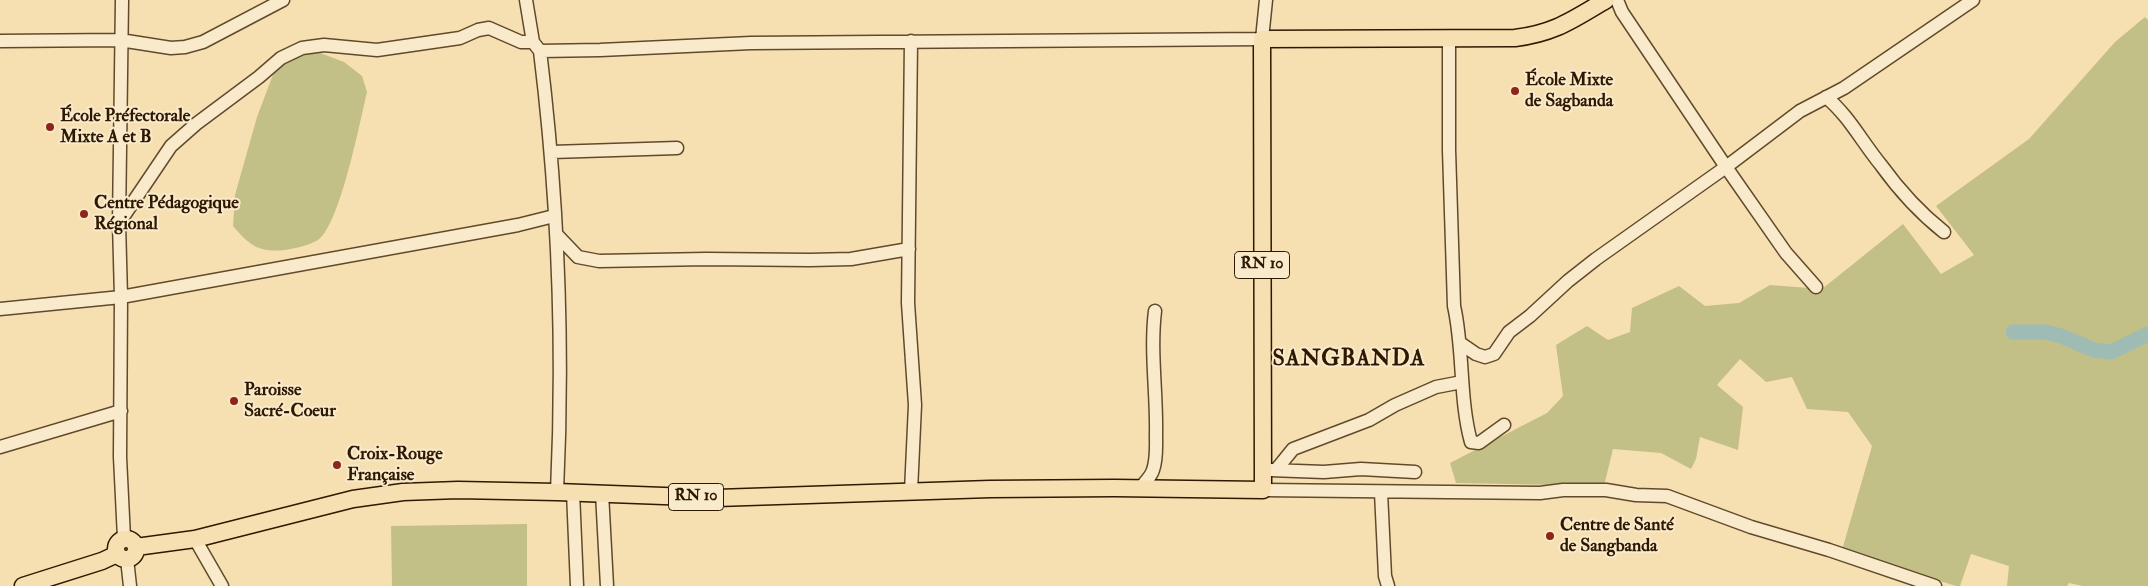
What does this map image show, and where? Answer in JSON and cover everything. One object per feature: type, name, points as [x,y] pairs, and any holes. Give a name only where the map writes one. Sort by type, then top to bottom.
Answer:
[{"type":"main road","points":[[1262,39],[1515,38],[1536,36],[1560,28],[1606,0]]},
{"type":"main road","name":"RN 10","points":[[23,586],[102,561],[126,550],[195,539],[353,498],[403,492],[458,490],[565,492],[717,498],[911,491],[1140,488],[1263,490],[1269,469],[1262,39]]},
{"type":"street","points":[[122,0],[119,223],[122,297],[120,458],[130,586]]},
{"type":"street","points":[[0,41],[120,40],[171,48],[185,47],[204,42],[283,0]]},
{"type":"street","points":[[526,0],[537,46],[552,152],[565,492],[578,586]]},
{"type":"street","points":[[119,223],[172,146],[196,124],[259,77],[281,58],[302,48],[324,45],[377,50],[460,38],[478,30],[489,28],[521,42],[537,46],[600,50],[751,43],[1262,39],[1266,0]]},
{"type":"street","points":[[1617,0],[1622,12],[1726,167],[1786,253],[1816,287]]},
{"type":"street","points":[[1460,343],[1476,354],[1485,357],[1494,354],[1509,332],[1530,316],[1568,281],[1800,111],[1844,88],[1896,52],[1913,43],[1973,0]]},
{"type":"street","points":[[1449,38],[1449,150],[1454,306],[1471,442],[1479,443],[1504,425]]},
{"type":"street","points":[[911,41],[908,303],[915,405],[911,491]]},
{"type":"street","points":[[1826,97],[1844,114],[1881,166],[1913,203],[1944,232]]},
{"type":"street","points":[[552,152],[677,148]]},
{"type":"street","points":[[0,309],[122,297],[518,225],[554,216]]},
{"type":"street","points":[[556,234],[578,257],[599,261],[775,258],[810,260],[851,259],[909,250]]},
{"type":"street","points":[[1140,488],[1154,469],[1156,455],[1157,405],[1152,335],[1155,311]]},
{"type":"street","points":[[1269,469],[1293,449],[1369,420],[1395,405],[1436,387],[1462,382]]},
{"type":"street","points":[[1,443],[121,411]]},
{"type":"street","points":[[1269,469],[1324,472],[1360,469],[1415,472]]},
{"type":"street","points":[[1263,490],[1540,493],[1564,490],[1606,490],[1636,495],[1667,496],[1751,527],[1935,586]]},
{"type":"street","points":[[1381,492],[1385,576],[1388,586]]},
{"type":"street","points":[[602,493],[607,586]]},
{"type":"street","points":[[195,539],[222,586]]},
{"type":"shaded area","points":[[2145,17],[2148,20],[2148,586],[2083,586],[2069,583],[2067,586],[2007,586],[2009,566],[1971,554],[1960,586],[1956,586],[1842,550],[1872,446],[1848,412],[1807,409],[1792,377],[1766,382],[1740,359],[1717,385],[1743,407],[1738,450],[1700,437],[1696,459],[1691,469],[1661,453],[1613,449],[1604,486],[1456,483],[1450,463],[1547,413],[1563,396],[1556,345],[1587,326],[1608,340],[1630,332],[1632,308],[1679,286],[1705,306],[1739,303],[1770,285],[1822,289],[1903,224],[1941,274],[1974,255],[1936,206],[2029,139],[2115,42]]},
{"type":"shaded area","points":[[315,51],[344,62],[362,76],[367,92],[348,171],[334,215],[326,231],[318,240],[285,250],[261,249],[250,243],[233,226],[235,195],[257,117],[274,72],[298,53]]},
{"type":"shaded area","points":[[527,524],[527,586],[392,586],[391,526]]},
{"type":"waterway","points":[[2013,332],[2046,332],[2061,336],[2094,350],[2111,352],[2148,334]]},
{"type":"place","name":"École Mixte de Sagbanda","points":[[1515,91]]},
{"type":"place","name":"École Préfectorale Mixte A et B","points":[[50,127]]},
{"type":"place","name":"Centre Pédagogique Régional","points":[[84,214]]},
{"type":"place","name":"Paroisse Sacré-Coeur","points":[[234,401]]},
{"type":"place","name":"Croix-Rouge Française","points":[[337,465]]},
{"type":"place","name":"Centre de Santé de Sangbanda","points":[[1550,536]]},
{"type":"district","name":"SANGBANDA","points":[[1349,360]]}]
